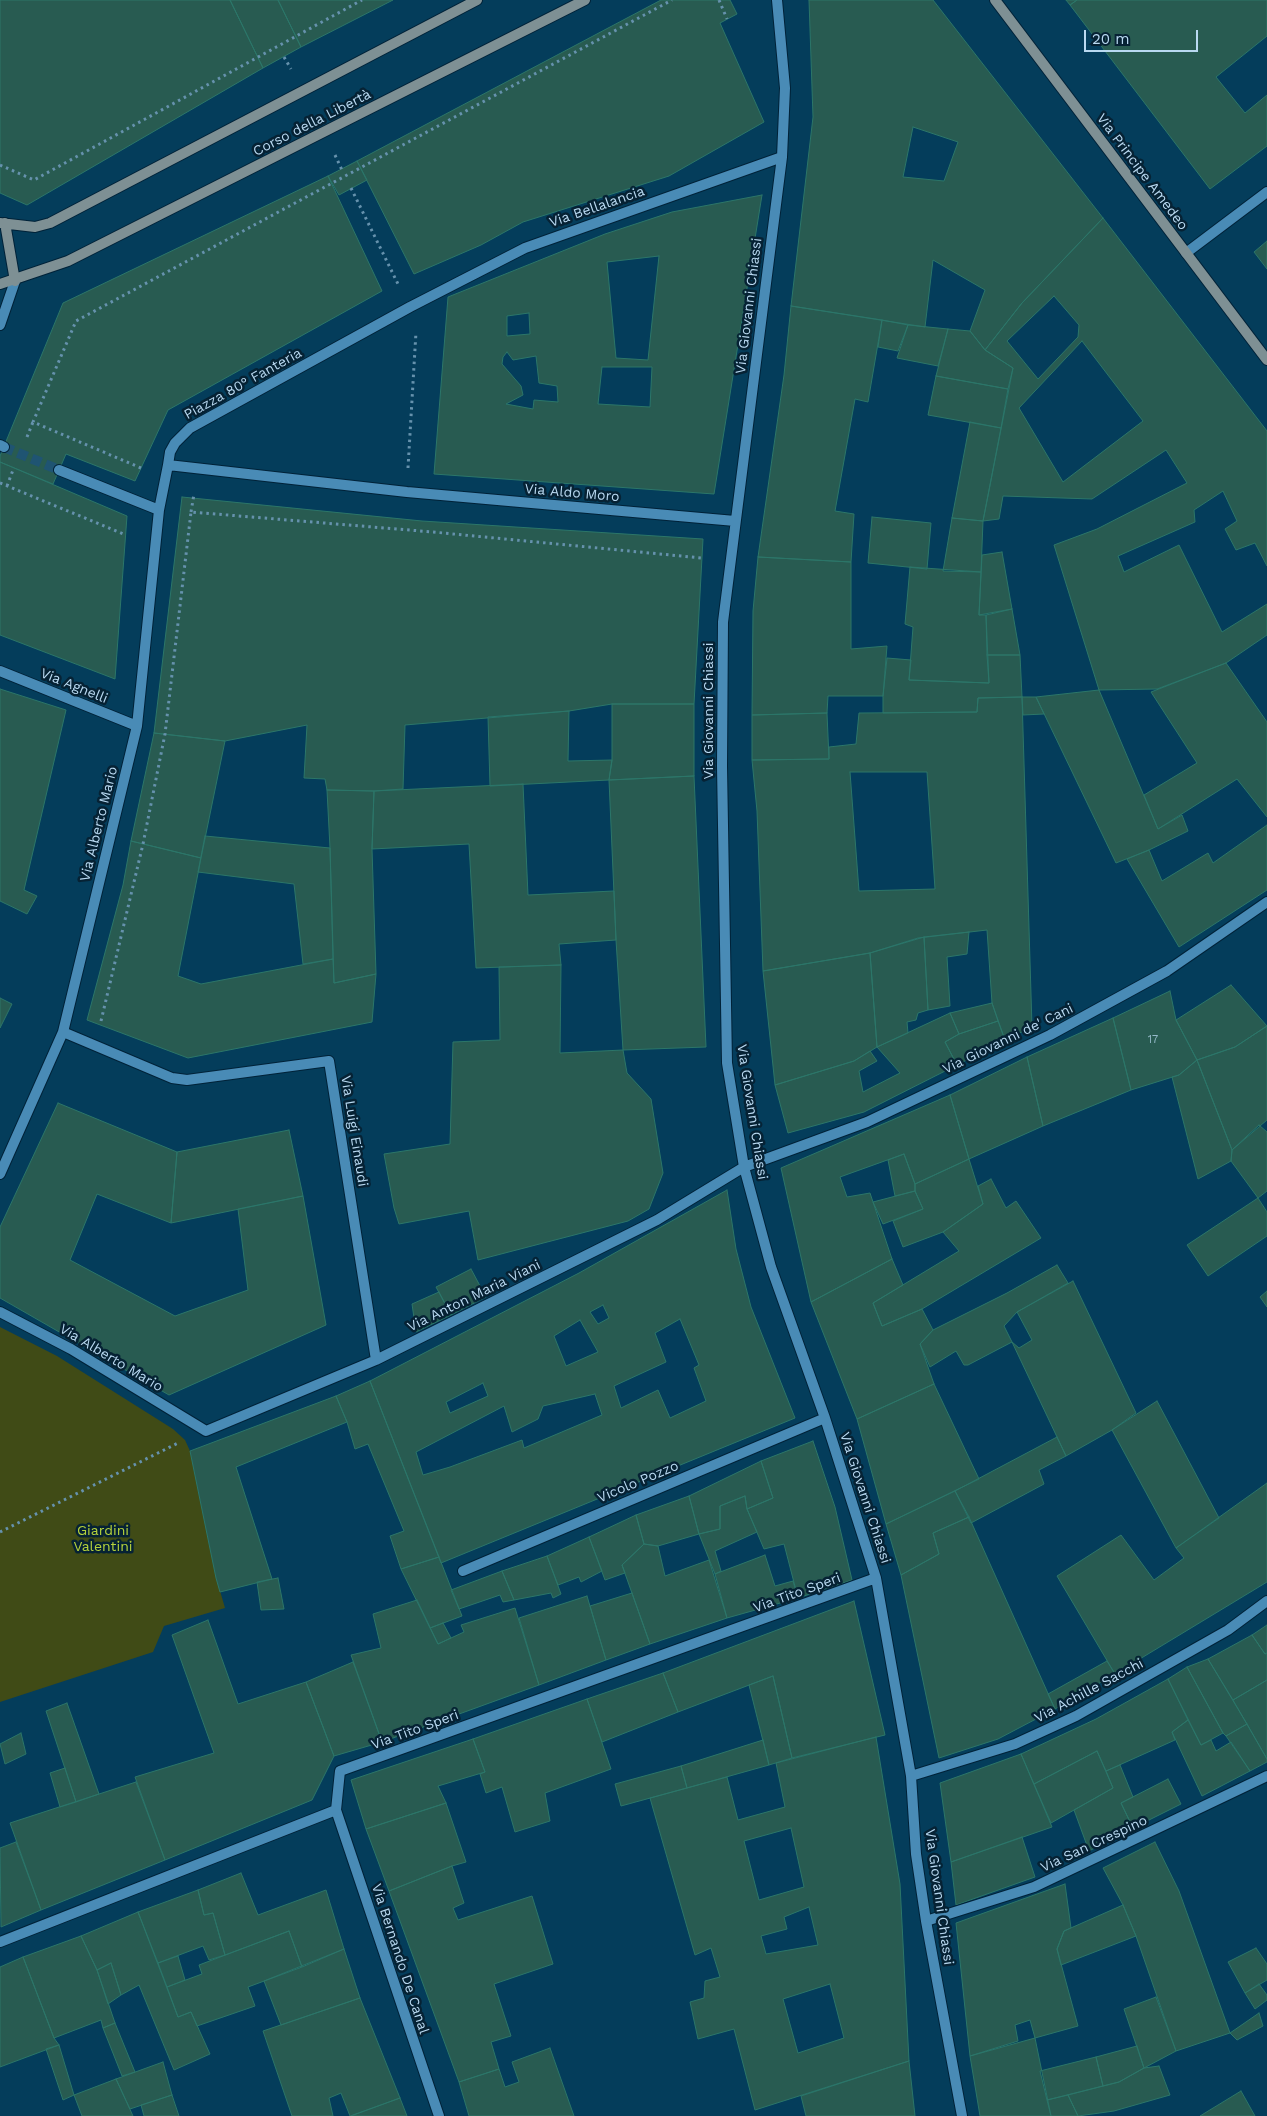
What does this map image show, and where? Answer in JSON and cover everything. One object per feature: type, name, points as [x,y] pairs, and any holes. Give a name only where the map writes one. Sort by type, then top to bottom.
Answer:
[{"type":"street","points":[[0,325],[15,281],[3,223],[35,227],[50,222],[477,0]]},
{"type":"street","name":"Corso della Libertà","points":[[0,284],[15,281],[77,257],[585,0]]},
{"type":"street","name":"Via Giovanni Chiassi","points":[[777,0],[785,88],[782,157],[723,622],[722,786],[727,1064],[744,1167],[771,1267],[824,1418],[876,1578],[911,1776],[916,1854],[926,1921],[962,2116]]},
{"type":"street","name":"Via Principe Amedeo","points":[[995,0],[1267,360]]},
{"type":"street","name":"Via Bellalancia","points":[[427,298],[524,248],[782,157]]},
{"type":"street","points":[[1186,254],[1267,192]]},
{"type":"street","name":"Piazza 80° Fanteria","points":[[168,465],[170,452],[175,442],[190,428],[427,298]]},
{"type":"street","name":"Via Aldo Moro","points":[[168,465],[407,492],[735,521]]},
{"type":"street","name":"Via Alberto Mario","points":[[0,1174],[63,1032],[137,726],[159,510],[168,465]]},
{"type":"street","points":[[59,470],[159,510]]},
{"type":"street","name":"Via Agnelli","points":[[0,671],[137,726]]},
{"type":"street","name":"Via Giovanni de' Cani","points":[[744,1167],[868,1122],[1050,1035],[1167,971],[1267,902]]},
{"type":"street","name":"Via Luigi Einaudi","points":[[63,1032],[172,1078],[187,1080],[329,1061],[376,1360]]},
{"type":"street","name":"Via Anton Maria Viani","points":[[206,1431],[376,1360],[657,1220],[744,1167]]},
{"type":"street","name":"Via Alberto Mario","points":[[0,1312],[71,1349],[206,1431]]},
{"type":"street","name":"Vicolo Pozzo","points":[[463,1571],[824,1418]]},
{"type":"street","name":"Via Tito Speri","points":[[336,1810],[340,1771],[876,1578]]},
{"type":"street","name":"Via Achille Sacchi","points":[[911,1776],[1015,1744],[1076,1716],[1228,1630],[1267,1602]]},
{"type":"street","name":"Via San Crespino","points":[[926,1921],[1034,1887],[1267,1776]]},
{"type":"street","points":[[0,1942],[336,1810]]},
{"type":"street","name":"Via Bernando De Canal","points":[[336,1810],[439,2116]]},
{"type":"path","points":[[0,165],[34,180],[362,0]]},
{"type":"path","points":[[141,468],[33,422],[76,321],[672,0]]},
{"type":"path","points":[[719,0],[727,18]]},
{"type":"path","points":[[0,483],[126,535]]},
{"type":"path","points":[[100,1025],[143,844],[164,734],[194,498]]},
{"type":"path","points":[[191,512],[423,531],[702,558]]},
{"type":"path","points":[[0,1532],[206,1431]]},
{"type":"green space","name":"Giardini Valentini","points":[[0,1327],[57,1356],[173,1429],[185,1440],[190,1451],[216,1577],[225,1608],[164,1626],[153,1652],[0,1702]]},
{"type":"building","points":[[0,0],[230,0],[263,68],[27,205],[0,193]]},
{"type":"building","points":[[230,0],[278,0],[301,47],[263,68]]},
{"type":"building","points":[[278,0],[393,0],[301,47]]},
{"type":"building","points":[[661,0],[730,0],[737,14],[720,23],[764,122],[669,176],[523,222],[481,245],[414,274],[357,161]]},
{"type":"building","points":[[809,0],[933,0],[1103,218],[1022,303],[985,350],[970,331],[985,290],[933,260],[925,327],[791,306],[813,117]],"holes":[[[913,127],[958,142],[944,181],[903,177]]]},
{"type":"building","points":[[1066,0],[1077,0],[1070,5]]},
{"type":"building","points":[[1077,0],[1267,0],[1267,36],[1216,77],[1245,113],[1267,95],[1267,146],[1210,189],[1070,5]]},
{"type":"building","points":[[357,161],[367,180],[339,195],[328,176]]},
{"type":"building","points":[[328,176],[382,291],[168,410],[135,481],[66,454],[53,484],[0,462],[0,456],[63,303]]},
{"type":"building","points":[[762,195],[714,494],[434,474],[448,297],[605,234],[672,212]],"holes":[[[659,256],[648,360],[616,358],[607,262]],[[529,313],[530,334],[507,336],[507,316]],[[507,352],[513,360],[536,356],[539,383],[557,386],[558,402],[534,400],[533,409],[506,404],[523,395],[521,386],[502,364],[503,357]],[[602,367],[652,367],[650,407],[598,404]]]},
{"type":"building","points":[[1103,218],[1267,431],[1267,566],[1255,543],[1236,550],[1225,529],[1237,521],[1223,491],[1194,510],[1195,522],[1118,556],[1124,572],[1179,545],[1222,632],[1267,604],[1267,635],[1226,663],[1157,689],[1099,690],[1054,545],[1097,529],[1187,483],[1166,450],[1092,499],[1003,496],[999,519],[983,521],[1013,368],[985,350],[1022,303]],"holes":[[[1054,296],[1079,325],[1078,337],[1038,379],[1007,341]],[[1082,341],[1143,421],[1063,482],[1019,408]]]},
{"type":"building","points":[[1267,241],[1267,269],[1254,252]]},
{"type":"building","points":[[791,306],[882,320],[868,402],[855,399],[835,511],[854,514],[851,562],[758,557],[784,375]]},
{"type":"building","points":[[882,320],[908,325],[898,351],[878,347]]},
{"type":"building","points":[[908,325],[948,329],[938,366],[897,358]]},
{"type":"building","points":[[948,329],[970,331],[985,350],[1013,368],[1008,389],[936,376]]},
{"type":"building","points":[[936,376],[1008,389],[1001,428],[928,415]]},
{"type":"building","points":[[970,422],[1001,428],[983,521],[952,518]]},
{"type":"building","points":[[0,462],[127,516],[115,679],[0,635]]},
{"type":"building","points":[[182,497],[422,521],[703,539],[694,704],[612,704],[569,711],[405,725],[403,789],[374,791],[327,790],[325,779],[304,778],[307,725],[225,741],[154,733]]},
{"type":"building","points":[[872,517],[931,523],[927,569],[868,563]]},
{"type":"building","points":[[952,518],[983,521],[981,572],[943,571]]},
{"type":"building","points":[[1002,552],[1012,609],[979,615],[982,555]]},
{"type":"building","points":[[758,557],[851,562],[851,649],[887,646],[883,696],[828,696],[827,713],[752,715],[753,611]]},
{"type":"building","points":[[910,567],[981,572],[979,615],[986,615],[989,683],[909,680],[913,627],[905,624]]},
{"type":"building","points":[[1012,609],[1020,655],[987,655],[986,615]]},
{"type":"building","points":[[987,655],[1020,655],[1022,697],[978,698],[977,712],[883,713],[887,658],[911,660],[909,680],[989,683]]},
{"type":"building","points":[[1226,663],[1267,722],[1267,817],[1237,779],[1158,829],[1144,795],[1197,763],[1151,692]]},
{"type":"building","points":[[0,689],[66,710],[24,890],[37,896],[27,914],[0,901]]},
{"type":"building","points":[[1099,690],[1158,829],[1182,815],[1188,831],[1149,850],[1116,863],[1036,697]]},
{"type":"building","points":[[1022,697],[1032,1027],[1005,1040],[992,1003],[987,930],[918,938],[870,953],[763,971],[757,811],[752,760],[829,759],[829,747],[856,744],[859,713],[977,712],[978,698]],"holes":[[[850,772],[927,772],[935,889],[859,891]]]},
{"type":"building","points":[[1022,697],[1036,697],[1044,714],[1023,715]]},
{"type":"building","points":[[612,704],[694,704],[694,776],[609,780],[612,760]]},
{"type":"building","points":[[569,711],[568,761],[612,760],[609,780],[490,786],[488,717]]},
{"type":"building","points":[[827,713],[829,759],[752,760],[752,715]]},
{"type":"building","points":[[154,733],[225,741],[201,858],[131,841]]},
{"type":"building","points":[[694,776],[706,1047],[623,1050],[609,780]]},
{"type":"building","points":[[523,784],[528,895],[614,891],[616,940],[559,944],[561,965],[476,968],[469,844],[372,849],[374,791]]},
{"type":"building","points":[[327,790],[374,791],[372,849],[376,974],[334,983],[330,848]]},
{"type":"building","points":[[1267,825],[1267,890],[1179,947],[1127,859],[1149,850],[1162,881],[1208,853],[1213,863]]},
{"type":"building","points":[[205,836],[330,848],[333,959],[303,964],[294,884],[198,872]]},
{"type":"building","points":[[131,841],[201,858],[178,976],[201,984],[333,959],[334,983],[376,974],[372,1022],[188,1058],[87,1020],[123,885]]},
{"type":"building","points":[[969,932],[967,954],[947,957],[950,1006],[928,1010],[924,937]]},
{"type":"building","points":[[924,937],[928,1010],[918,1013],[916,1020],[907,1022],[908,1033],[877,1047],[870,953]]},
{"type":"building","points":[[870,953],[877,1047],[854,1061],[775,1085],[763,971]]},
{"type":"building","points":[[561,965],[560,1053],[623,1050],[627,1073],[651,1099],[663,1173],[649,1209],[628,1221],[478,1260],[469,1211],[399,1224],[394,1208],[384,1154],[450,1144],[453,1042],[500,1040],[499,967]]},
{"type":"building","points":[[1231,985],[1267,1026],[1235,1047],[1197,1060],[1176,1020]]},
{"type":"building","points":[[1170,991],[1176,1020],[1197,1060],[1179,1075],[1131,1090],[1113,1018]]},
{"type":"building","points":[[0,998],[12,1004],[0,1028]]},
{"type":"building","points":[[992,1003],[998,1021],[959,1034],[950,1013]]},
{"type":"building","points":[[950,1013],[959,1034],[945,1042],[957,1065],[864,1112],[788,1133],[775,1085],[854,1061],[870,1051],[877,1061],[859,1071],[863,1092],[900,1073],[877,1047]]},
{"type":"building","points":[[1113,1018],[1131,1090],[1043,1126],[1027,1057]]},
{"type":"building","points":[[998,1021],[1005,1040],[957,1065],[945,1042],[959,1034]]},
{"type":"building","points":[[1267,1026],[1267,1120],[1232,1150],[1197,1060],[1235,1047]]},
{"type":"building","points":[[1027,1057],[1043,1126],[969,1159],[950,1095]]},
{"type":"building","points":[[1197,1060],[1232,1150],[1231,1161],[1198,1179],[1172,1077],[1179,1075]]},
{"type":"building","points":[[950,1095],[969,1159],[915,1184],[904,1154],[840,1177],[847,1197],[870,1193],[892,1259],[811,1302],[781,1168]]},
{"type":"building","points":[[58,1103],[177,1152],[171,1223],[97,1194],[70,1260],[175,1316],[248,1290],[238,1209],[303,1196],[326,1325],[169,1395],[0,1298],[0,1227]]},
{"type":"building","points":[[1259,1125],[1267,1132],[1267,1191],[1258,1198],[1231,1161],[1232,1150]]},
{"type":"building","points":[[289,1130],[303,1196],[171,1223],[177,1152]]},
{"type":"building","points":[[904,1154],[915,1184],[915,1191],[895,1196],[888,1160]]},
{"type":"building","points":[[969,1159],[983,1204],[943,1232],[903,1247],[893,1221],[923,1209],[915,1191],[915,1184]]},
{"type":"building","points":[[991,1179],[1006,1208],[1016,1201],[1041,1238],[922,1309],[882,1326],[873,1303],[959,1251],[943,1232],[983,1204],[978,1186]]},
{"type":"building","points":[[727,1190],[736,1249],[751,1307],[795,1418],[441,1563],[370,1381],[579,1273]],"holes":[[[603,1305],[609,1318],[598,1324],[590,1312]],[[680,1319],[699,1365],[694,1368],[706,1401],[670,1418],[658,1390],[621,1408],[614,1386],[666,1362],[655,1333]],[[580,1320],[598,1352],[566,1366],[554,1336]],[[483,1383],[488,1396],[450,1413],[446,1402]],[[595,1394],[602,1415],[524,1448],[522,1440],[423,1475],[416,1452],[504,1406],[512,1432],[538,1419],[543,1406]]]},
{"type":"building","points":[[915,1191],[923,1209],[883,1224],[873,1202]]},
{"type":"building","points":[[1258,1198],[1267,1212],[1267,1236],[1208,1276],[1187,1245]]},
{"type":"building","points":[[892,1259],[903,1285],[873,1303],[882,1326],[922,1309],[933,1330],[920,1344],[934,1384],[857,1419],[811,1302]]},
{"type":"building","points":[[1057,1265],[1068,1283],[1017,1312],[1004,1326],[1012,1342],[968,1365],[964,1365],[956,1351],[930,1367],[920,1344],[933,1330],[1007,1293]]},
{"type":"building","points":[[471,1269],[486,1297],[451,1315],[436,1287]]},
{"type":"building","points":[[1073,1281],[1136,1413],[1112,1430],[1066,1456],[1012,1342],[1019,1348],[1032,1340],[1017,1312]]},
{"type":"building","points":[[1267,1291],[1267,1307],[1260,1297]]},
{"type":"building","points":[[439,1292],[451,1315],[416,1332],[412,1304]]},
{"type":"building","points":[[370,1381],[439,1557],[401,1569],[390,1536],[404,1531],[368,1444],[355,1449],[347,1422],[336,1396]]},
{"type":"building","points":[[934,1384],[979,1479],[886,1524],[857,1419]]},
{"type":"building","points":[[336,1396],[347,1422],[236,1467],[272,1579],[220,1592],[190,1451]]},
{"type":"building","points":[[1157,1401],[1219,1518],[1176,1548],[1112,1430]]},
{"type":"building","points":[[1057,1437],[1066,1456],[1039,1470],[1044,1484],[971,1523],[955,1491]]},
{"type":"building","points":[[813,1441],[835,1507],[852,1580],[798,1598],[784,1544],[764,1549],[747,1509],[773,1498],[761,1461]]},
{"type":"building","points":[[761,1461],[773,1498],[747,1509],[745,1496],[720,1506],[720,1529],[699,1534],[689,1496]]},
{"type":"building","points":[[1267,1483],[1267,1582],[1115,1674],[1057,1576],[1121,1535],[1154,1580],[1184,1558],[1176,1548]]},
{"type":"building","points":[[955,1491],[969,1517],[933,1533],[939,1554],[901,1575],[886,1524]]},
{"type":"building","points":[[689,1496],[699,1534],[658,1546],[644,1544],[636,1515]]},
{"type":"building","points":[[745,1496],[747,1509],[757,1532],[715,1551],[721,1571],[715,1574],[699,1534],[720,1529],[720,1506]]},
{"type":"building","points":[[636,1515],[644,1544],[622,1565],[625,1573],[605,1580],[589,1537]]},
{"type":"building","points":[[969,1517],[1055,1709],[998,1739],[939,1758],[901,1575],[939,1554],[933,1533]]},
{"type":"building","points":[[589,1537],[602,1571],[581,1582],[579,1577],[558,1585],[547,1556]]},
{"type":"building","points":[[644,1544],[658,1546],[665,1576],[709,1560],[727,1618],[650,1644],[622,1565]]},
{"type":"building","points":[[765,1555],[775,1586],[793,1581],[798,1598],[727,1618],[715,1574]]},
{"type":"building","points":[[547,1556],[561,1594],[553,1598],[551,1593],[514,1600],[502,1571]]},
{"type":"building","points":[[439,1557],[462,1616],[430,1628],[401,1569]]},
{"type":"building","points":[[502,1571],[514,1600],[503,1602],[500,1595],[459,1609],[451,1590]]},
{"type":"building","points":[[278,1578],[284,1609],[261,1610],[257,1582]]},
{"type":"building","points":[[632,1593],[650,1644],[606,1660],[590,1606]]},
{"type":"building","points":[[587,1596],[606,1660],[539,1685],[519,1618]]},
{"type":"building","points":[[417,1600],[438,1644],[464,1632],[461,1625],[515,1608],[539,1685],[382,1742],[351,1655],[381,1648],[373,1614]]},
{"type":"building","points":[[854,1601],[885,1735],[792,1758],[773,1676],[678,1712],[663,1673]]},
{"type":"building","points":[[208,1620],[238,1704],[306,1682],[334,1756],[312,1800],[165,1860],[135,1777],[214,1753],[172,1635]]},
{"type":"building","points":[[443,1623],[451,1638],[438,1644],[430,1628]]},
{"type":"building","points":[[1267,1625],[1267,1653],[1265,1654],[1252,1635]]},
{"type":"building","points":[[1252,1635],[1265,1654],[1267,1653],[1267,1680],[1233,1700],[1208,1659]]},
{"type":"building","points":[[1208,1659],[1247,1724],[1226,1736],[1187,1667]]},
{"type":"building","points":[[1107,1661],[1115,1674],[1055,1709],[1048,1694]]},
{"type":"building","points":[[353,1662],[382,1742],[334,1756],[306,1682]]},
{"type":"building","points":[[1187,1667],[1223,1733],[1201,1745],[1168,1679]]},
{"type":"building","points":[[663,1673],[678,1712],[602,1742],[587,1699]]},
{"type":"building","points":[[773,1676],[792,1758],[769,1765],[749,1685]]},
{"type":"building","points":[[1168,1679],[1188,1720],[1172,1732],[1175,1740],[1106,1771],[1097,1751],[1034,1784],[1021,1754],[1096,1719]]},
{"type":"building","points":[[1267,1680],[1267,1759],[1233,1700]]},
{"type":"building","points":[[587,1699],[611,1769],[545,1793],[550,1821],[515,1832],[502,1787],[486,1793],[480,1774],[485,1772],[473,1739]]},
{"type":"building","points":[[67,1703],[99,1794],[76,1802],[46,1711]]},
{"type":"building","points":[[1188,1720],[1201,1745],[1211,1740],[1216,1751],[1231,1742],[1250,1771],[1202,1796],[1172,1732]]},
{"type":"building","points":[[1247,1724],[1267,1759],[1267,1762],[1250,1771],[1226,1736]]},
{"type":"building","points":[[21,1733],[26,1754],[5,1764],[0,1744]]},
{"type":"building","points":[[876,1737],[900,1884],[909,2061],[755,2110],[734,2029],[698,2039],[690,2002],[704,1998],[705,1981],[720,1977],[711,1948],[695,1955],[650,1798],[727,1777],[738,1820],[785,1807],[776,1763]],"holes":[[[791,1828],[804,1887],[759,1900],[744,1841]],[[809,1907],[818,1945],[766,1954],[761,1936],[787,1929],[784,1917]],[[830,1984],[844,2038],[798,2053],[783,1999]]]},
{"type":"building","points":[[473,1739],[485,1772],[438,1786],[446,1803],[366,1829],[351,1780]]},
{"type":"building","points":[[763,1740],[769,1765],[687,1788],[681,1766]]},
{"type":"building","points":[[1097,1751],[1113,1788],[1051,1823],[1034,1784]]},
{"type":"building","points":[[1021,1754],[1052,1827],[951,1862],[940,1783]]},
{"type":"building","points":[[1120,1765],[1133,1797],[1121,1803],[1133,1828],[1089,1851],[1074,1810],[1113,1788],[1106,1771]]},
{"type":"building","points":[[681,1766],[687,1788],[621,1806],[615,1784]]},
{"type":"building","points":[[65,1768],[76,1802],[60,1807],[50,1773]]},
{"type":"building","points":[[1168,1779],[1181,1804],[1133,1828],[1121,1803]]},
{"type":"building","points":[[136,1782],[165,1860],[41,1910],[10,1823]]},
{"type":"building","points":[[446,1803],[466,1862],[389,1891],[366,1829]]},
{"type":"building","points":[[1022,1837],[1035,1877],[956,1905],[951,1862]]},
{"type":"building","points":[[16,1842],[41,1910],[1,1927],[0,1848]]},
{"type":"building","points":[[1155,1842],[1179,1891],[1230,2033],[1176,2051],[1136,1936],[1123,1905],[1103,1868]]},
{"type":"building","points":[[452,1866],[464,1903],[453,1908],[458,1920],[532,1896],[553,1964],[494,1984],[511,2036],[491,2042],[499,2069],[459,2082],[389,1891]]},
{"type":"building","points":[[241,1873],[258,1915],[326,1890],[344,1949],[302,1967],[289,1931],[225,1955],[213,1913],[204,1915],[198,1890]]},
{"type":"building","points":[[1065,1884],[1071,1928],[1064,1931],[1057,1949],[1078,2026],[1035,2038],[1030,2020],[1015,2025],[1018,2041],[970,2056],[956,1923]]},
{"type":"building","points":[[198,1890],[204,1915],[213,1913],[225,1955],[209,1960],[203,1946],[158,1963],[138,1912]]},
{"type":"building","points":[[1123,1905],[1136,1936],[1061,1965],[1057,1949],[1064,1931]]},
{"type":"building","points":[[138,1912],[178,2017],[191,2012],[210,2054],[174,2070],[139,1985],[121,1995],[111,1963],[97,1970],[81,1936]]},
{"type":"building","points":[[289,1931],[302,1967],[248,1987],[255,2006],[197,2026],[191,2012],[178,2017],[167,1987],[202,1974],[199,1965]]},
{"type":"building","points":[[81,1936],[97,1970],[115,2023],[103,2028],[101,2020],[54,2038],[23,1957]]},
{"type":"building","points":[[1256,1948],[1267,1964],[1267,1980],[1245,1993],[1228,1962]]},
{"type":"building","points":[[344,1949],[360,1998],[281,2025],[264,1981]]},
{"type":"building","points":[[178,1956],[185,1980],[167,1987],[158,1963]]},
{"type":"building","points":[[23,1957],[54,2038],[59,2045],[0,2067],[0,1967]]},
{"type":"building","points":[[111,1963],[121,1995],[108,2004],[97,1970]]},
{"type":"building","points":[[1259,1984],[1267,1995],[1267,2000],[1255,2009],[1245,1993]]},
{"type":"building","points":[[1156,1997],[1176,2051],[1144,2068],[1124,2009]]},
{"type":"building","points":[[360,1998],[400,2098],[350,2116],[341,2093],[329,2098],[333,2116],[292,2116],[263,2031]]},
{"type":"building","points":[[1259,2013],[1263,2026],[1237,2040],[1230,2033]]},
{"type":"building","points":[[115,2023],[135,2072],[122,2076],[103,2028]]},
{"type":"building","points":[[1035,2038],[1051,2116],[980,2116],[970,2056]]},
{"type":"building","points":[[59,2045],[74,2095],[63,2100],[46,2049]]},
{"type":"building","points":[[1137,2046],[1144,2068],[1119,2082],[1103,2086],[1096,2057]]},
{"type":"building","points":[[550,2048],[574,2116],[469,2116],[459,2082],[499,2069],[505,2087],[519,2082],[512,2062]]},
{"type":"building","points":[[1096,2057],[1103,2086],[1047,2100],[1040,2071]]},
{"type":"building","points":[[909,2061],[915,2116],[806,2116],[801,2096]]},
{"type":"building","points":[[163,2062],[172,2095],[130,2109],[116,2079]]},
{"type":"building","points":[[1159,2066],[1170,2095],[1114,2111],[1078,2116],[1068,2095],[1119,2082],[1144,2068]]},
{"type":"building","points":[[116,2079],[133,2116],[82,2116],[74,2095]]},
{"type":"building","points":[[1241,2091],[1255,2116],[1200,2116]]},
{"type":"building","points":[[172,2095],[179,2116],[144,2116],[141,2105]]},
{"type":"building","points":[[1068,2095],[1078,2116],[1051,2116],[1047,2100]]},
{"type":"building","points":[[400,2098],[407,2116],[351,2116]]},
{"type":"tunnel","points":[[4,447],[59,470]]}]
